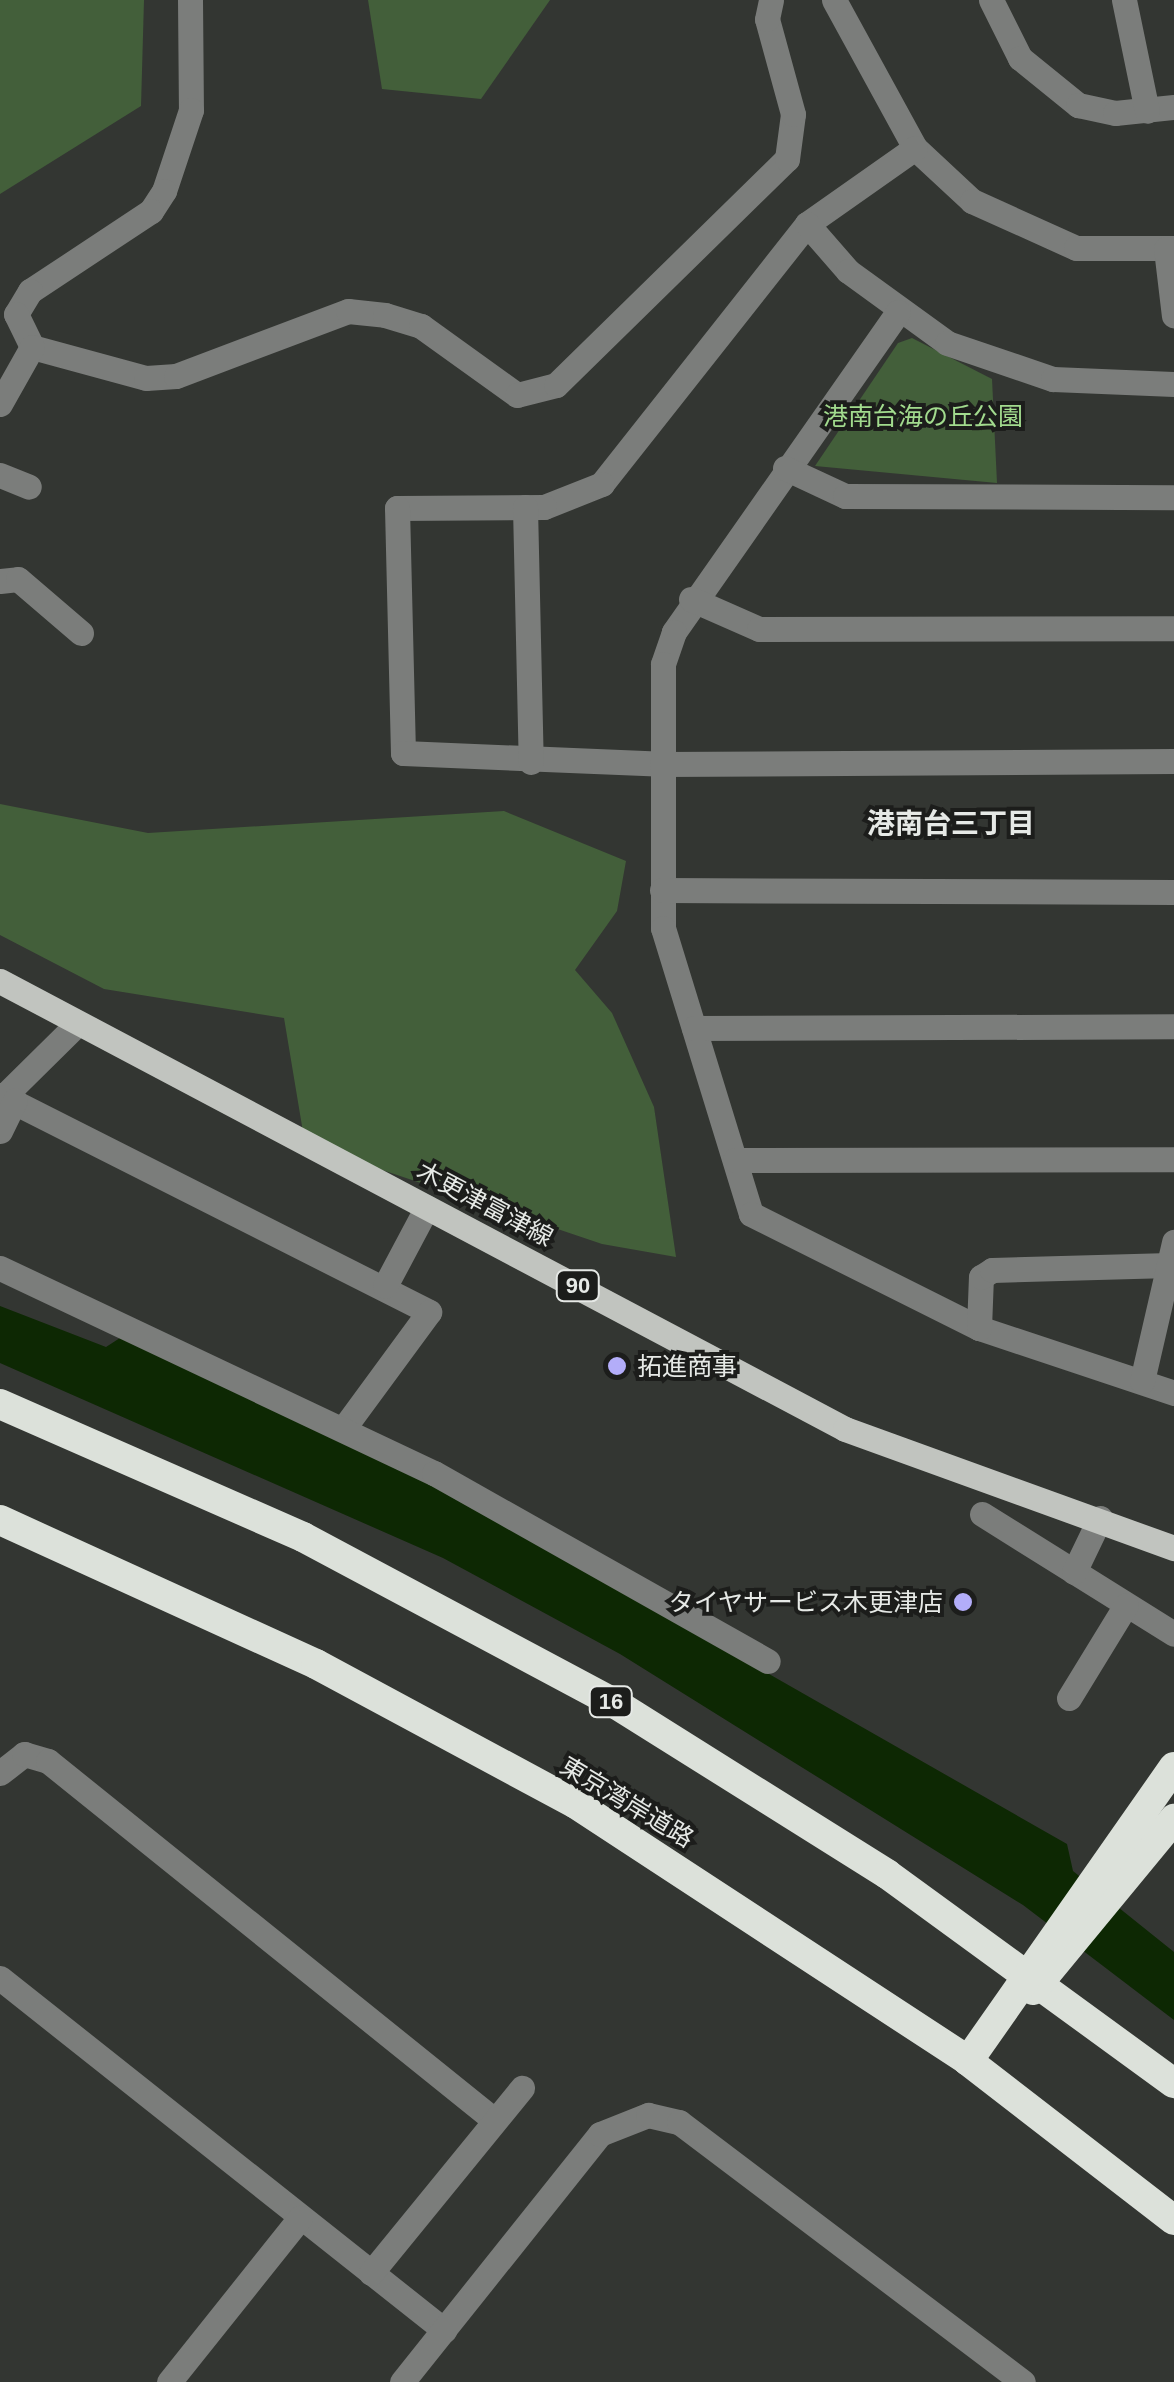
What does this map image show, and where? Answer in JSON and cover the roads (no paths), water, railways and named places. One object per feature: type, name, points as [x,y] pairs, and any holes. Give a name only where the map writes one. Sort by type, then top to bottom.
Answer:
[{"type":"highway","name":"16","points":[[0,1404],[303,1537],[530,1655],[778,1803],[1034,1974],[1174,2084]]},
{"type":"highway","name":"東京湾岸道路","points":[[0,1520],[316,1664],[576,1804],[968,2061],[1174,2220]]},
{"type":"highway","points":[[968,2061],[1113,1871],[1174,1767]]},
{"type":"highway","points":[[1113,1871],[1174,1819]]},
{"type":"main road","name":"木更津富津線","points":[[0,981],[76,1025],[846,1429],[1174,1548]]},
{"type":"street","points":[[190,0],[190,110],[164,191],[151,211],[30,290],[16,314],[32,347],[146,378],[176,376],[348,311],[403,317],[502,391],[556,385],[787,159],[794,114],[770,39],[771,0]]},
{"type":"street","points":[[834,0],[916,148],[1012,223],[1076,248],[1170,248],[1174,316]]},
{"type":"street","points":[[990,0],[1043,84],[1078,104],[1147,111],[1174,107]]},
{"type":"street","points":[[1124,0],[1147,111]]},
{"type":"street","points":[[916,148],[807,224],[602,484],[525,507],[397,508],[402,753],[531,762],[662,764],[1174,761]]},
{"type":"street","points":[[807,224],[898,312],[947,343],[1052,379],[1174,384]]},
{"type":"street","points":[[898,312],[692,599],[663,664],[662,928],[751,1214],[979,1328],[1174,1392]]},
{"type":"street","points":[[0,404],[32,347]]},
{"type":"street","points":[[785,468],[845,496],[1174,497]]},
{"type":"street","points":[[0,474],[29,488]]},
{"type":"street","points":[[525,507],[531,762]]},
{"type":"street","points":[[0,581],[18,579],[81,633]]},
{"type":"street","points":[[692,599],[759,630],[1174,628]]},
{"type":"street","points":[[662,890],[1174,892]]},
{"type":"street","points":[[0,1131],[6,1097],[76,1025]]},
{"type":"street","points":[[694,1028],[1174,1026]]},
{"type":"street","points":[[6,1097],[385,1286],[429,1312],[343,1429]]},
{"type":"street","points":[[735,1160],[1174,1160]]},
{"type":"street","points":[[385,1286],[427,1207]]},
{"type":"street","points":[[979,1328],[981,1277],[992,1270],[1172,1254],[1142,1381]]},
{"type":"street","points":[[0,1268],[343,1429],[768,1661]]},
{"type":"street","points":[[982,1514],[1174,1634]]},
{"type":"street","points":[[1074,1572],[1100,1518]]},
{"type":"street","points":[[1069,1698],[1126,1605]]},
{"type":"street","points":[[0,1773],[24,1754],[48,1760],[493,2119]]},
{"type":"street","points":[[0,1978],[444,2330]]},
{"type":"street","points":[[371,2273],[522,2088]]},
{"type":"street","points":[[402,2382],[600,2134],[648,2115],[694,2133],[1023,2382]]},
{"type":"street","points":[[169,2382],[300,2218]]},
{"type":"place","name":"拓進商事","points":[[617,1366]]},
{"type":"place","name":"タイヤサービス木更津店","points":[[963,1602]]},
{"type":"district","name":"港南台三丁目","points":[[951,824]]},
{"type":"park label","name":"港南台海の丘公園","points":[[923,416]]}]
